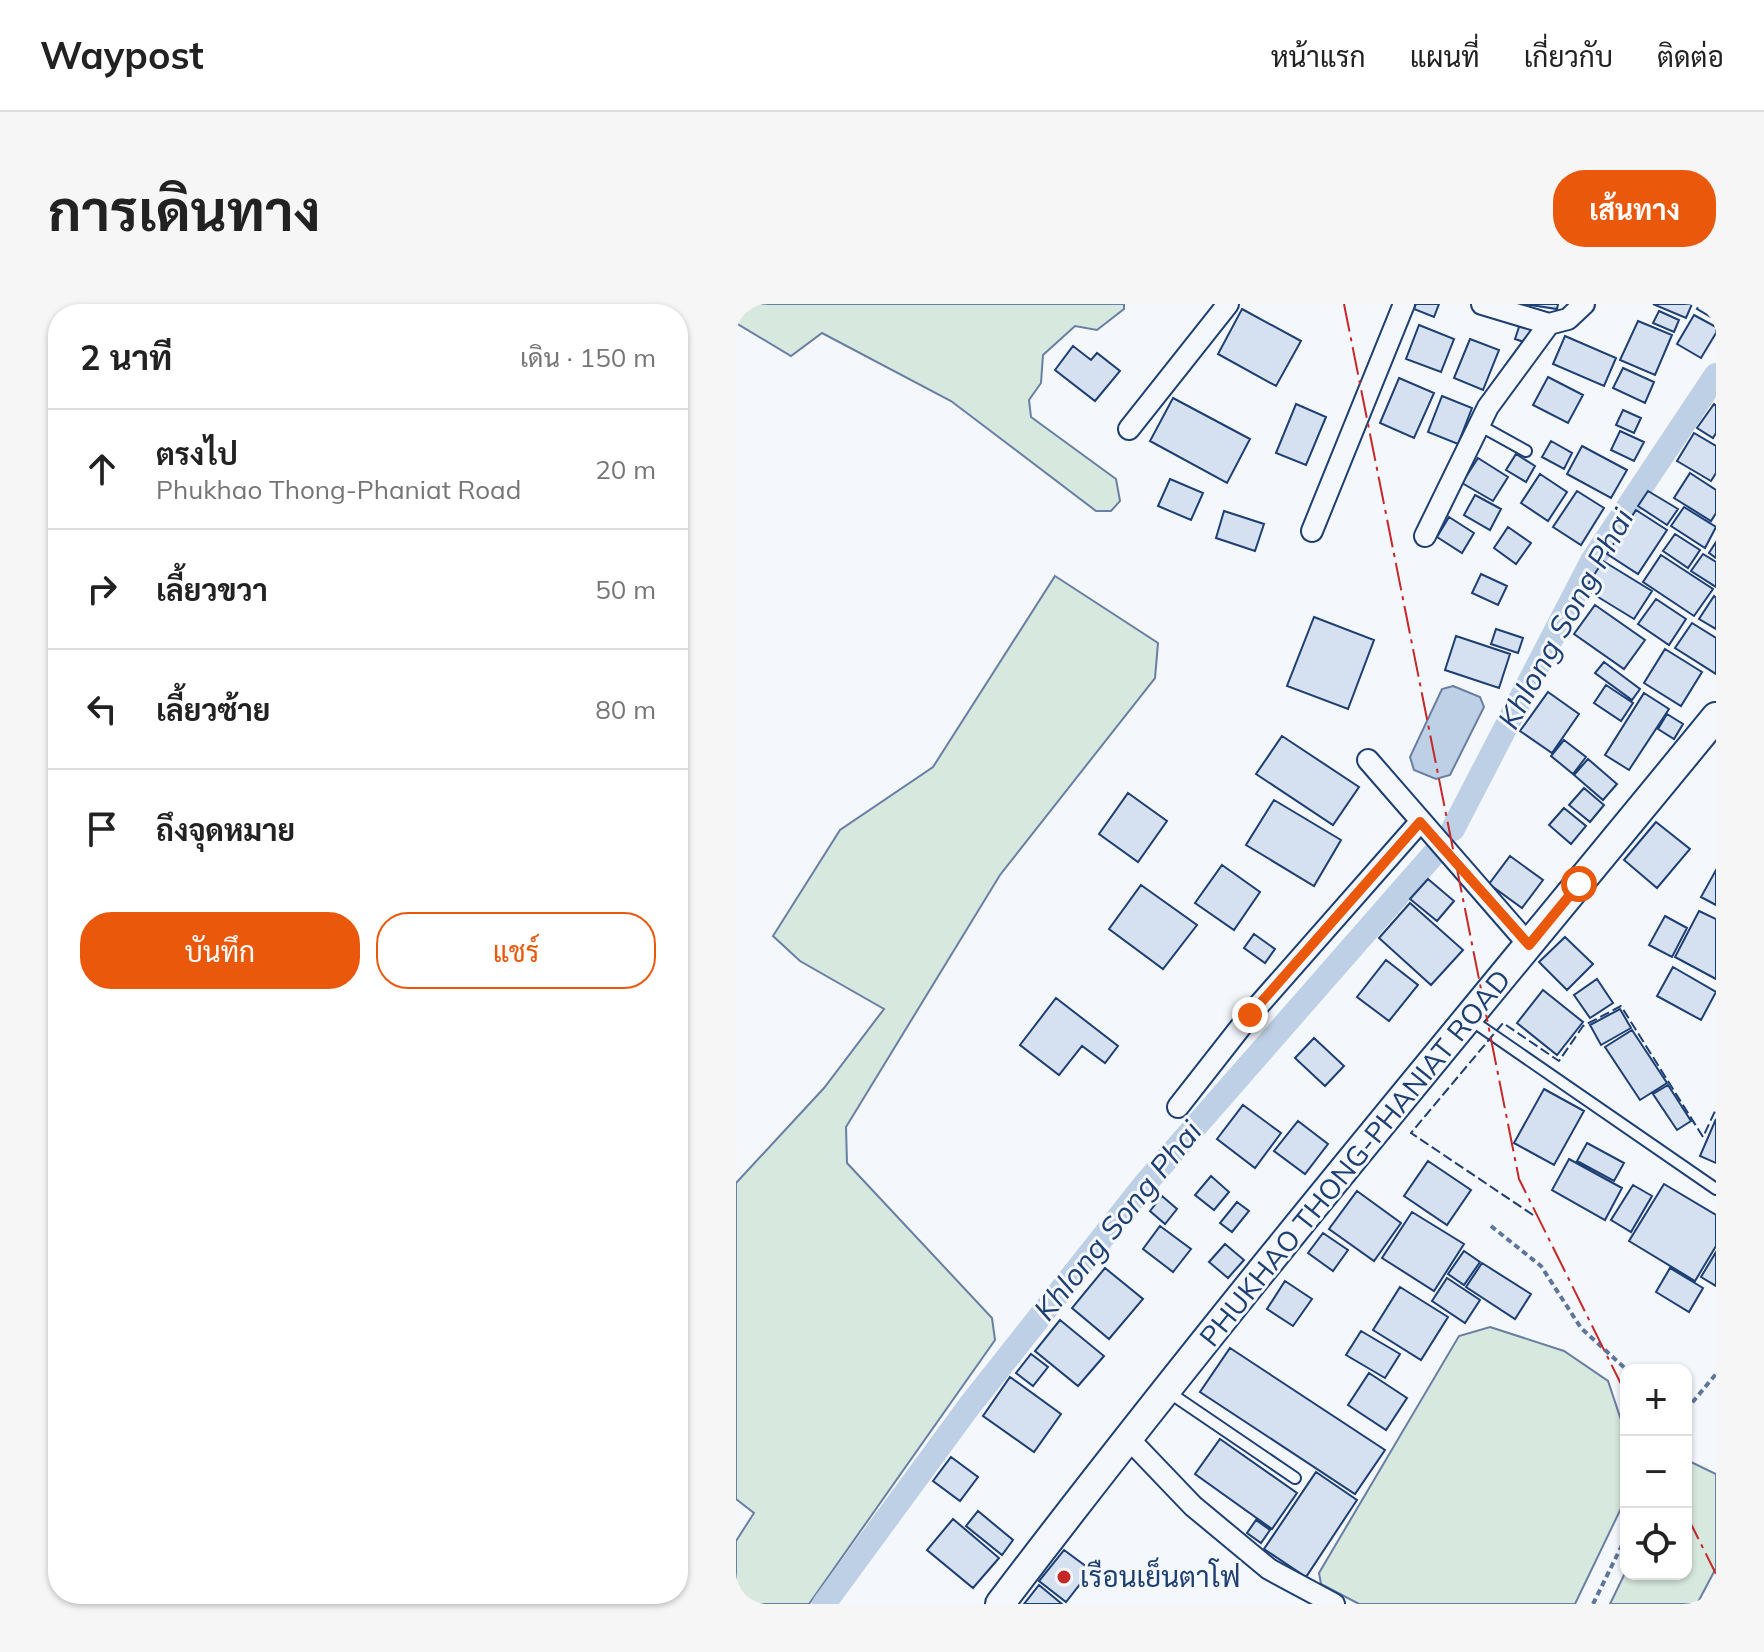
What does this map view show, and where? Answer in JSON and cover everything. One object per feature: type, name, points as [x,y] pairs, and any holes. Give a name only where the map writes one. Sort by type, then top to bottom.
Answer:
[{"type":"street","points":[[1129,429],[1228,304]]},
{"type":"street","points":[[1312,531],[1404,304]]},
{"type":"street","points":[[1482,304],[1549,324],[1568,319],[1584,304]]},
{"type":"street","points":[[1425,536],[1488,407],[1549,324]]},
{"type":"street","name":"PHUKHAO THONG-PHANIAT ROAD","points":[[1000,1604],[1127,1437],[1716,717]]},
{"type":"street","points":[[1368,760],[1529,945]]},
{"type":"street","points":[[1178,1107],[1250,1015],[1420,822]]},
{"type":"street","points":[[1127,1437],[1193,1506],[1269,1569],[1334,1604]]},
{"type":"lane","points":[[1479,425],[1526,451]]},
{"type":"lane","points":[[1468,1018],[1716,1189]]},
{"type":"lane","points":[[1165,1390],[1295,1478]]},
{"type":"path","points":[[1491,1226],[1541,1266],[1581,1328],[1620,1364]]},
{"type":"path","points":[[1692,1403],[1716,1374]]},
{"type":"path","points":[[1593,1604],[1620,1549]]},
{"type":"shaded area","points":[[736,304],[1124,304],[1124,309],[1097,330],[1075,326],[1043,355],[1041,383],[1029,400],[1031,417],[1116,479],[1120,501],[1111,511],[1096,511],[951,401],[822,333],[791,356],[736,323]]},
{"type":"shaded area","points":[[1055,576],[1158,643],[1155,678],[1000,875],[846,1127],[847,1163],[992,1318],[995,1340],[809,1604],[736,1604],[736,1541],[754,1513],[736,1499],[736,1183],[824,1088],[884,1009],[800,961],[773,936],[840,830],[933,767]]},
{"type":"shaded area","points":[[1490,1327],[1564,1351],[1608,1381],[1620,1417],[1620,1510],[1575,1604],[1359,1604],[1321,1584],[1319,1573],[1459,1336]]},
{"type":"shaded area","points":[[1692,1462],[1716,1474],[1716,1568],[1697,1604],[1610,1604],[1622,1580],[1692,1580]]},
{"type":"water","points":[[1453,686],[1480,697],[1484,707],[1450,775],[1436,779],[1414,770],[1410,757],[1442,689]]},
{"type":"building","points":[[1416,304],[1439,304],[1434,317],[1414,309]]},
{"type":"building","points":[[1524,304],[1558,304],[1557,309]]},
{"type":"building","points":[[1653,304],[1692,304],[1686,318]]},
{"type":"building","points":[[1700,304],[1716,304],[1716,320],[1697,309]]},
{"type":"building","points":[[1242,309],[1301,341],[1276,386],[1218,354]]},
{"type":"building","points":[[1659,311],[1679,320],[1674,332],[1653,323]]},
{"type":"building","points":[[1694,315],[1716,327],[1716,333],[1701,358],[1677,344]]},
{"type":"building","points":[[1638,321],[1672,335],[1655,375],[1620,360]]},
{"type":"building","points":[[1520,324],[1532,328],[1527,343],[1515,339]]},
{"type":"building","points":[[1419,325],[1454,339],[1441,372],[1406,359]]},
{"type":"building","points":[[1565,336],[1616,358],[1604,386],[1553,364]]},
{"type":"building","points":[[1470,339],[1499,350],[1483,390],[1454,378]]},
{"type":"building","points":[[1073,346],[1091,360],[1097,353],[1120,371],[1095,401],[1055,370]]},
{"type":"building","points":[[1623,368],[1654,382],[1645,403],[1613,388]]},
{"type":"building","points":[[1548,377],[1583,395],[1568,423],[1533,405]]},
{"type":"building","points":[[1399,378],[1434,393],[1414,438],[1380,423]]},
{"type":"building","points":[[1442,396],[1472,408],[1458,444],[1428,432]]},
{"type":"building","points":[[1173,398],[1250,439],[1227,483],[1150,441]]},
{"type":"building","points":[[1296,404],[1326,417],[1306,465],[1276,453]]},
{"type":"building","points":[[1714,404],[1716,433],[1713,438],[1697,428]]},
{"type":"building","points":[[1623,410],[1641,418],[1634,433],[1616,425]]},
{"type":"building","points":[[1620,431],[1644,442],[1634,461],[1611,450]]},
{"type":"building","points":[[1694,433],[1716,446],[1716,473],[1711,481],[1677,461]]},
{"type":"building","points":[[1551,441],[1572,453],[1564,469],[1542,457]]},
{"type":"building","points":[[1582,446],[1627,470],[1611,498],[1567,474]]},
{"type":"building","points":[[1516,454],[1535,466],[1526,482],[1506,470]]},
{"type":"building","points":[[1478,458],[1508,477],[1493,501],[1462,483]]},
{"type":"building","points":[[1690,473],[1716,490],[1716,513],[1711,521],[1674,498]]},
{"type":"building","points":[[1540,474],[1567,492],[1548,521],[1521,503]]},
{"type":"building","points":[[1170,479],[1203,493],[1191,520],[1158,506]]},
{"type":"building","points":[[1577,491],[1604,508],[1581,545],[1553,527]]},
{"type":"building","points":[[1648,491],[1678,509],[1667,525],[1638,506]]},
{"type":"building","points":[[1475,495],[1501,509],[1490,530],[1464,515]]},
{"type":"building","points":[[1684,507],[1716,527],[1705,548],[1671,526]]},
{"type":"building","points":[[1636,510],[1667,530],[1638,574],[1607,554]]},
{"type":"building","points":[[1224,511],[1264,524],[1255,551],[1216,538]]},
{"type":"building","points":[[1449,517],[1474,533],[1462,553],[1437,537]]},
{"type":"building","points":[[1508,527],[1531,543],[1516,564],[1494,548]]},
{"type":"building","points":[[1675,534],[1700,550],[1688,568],[1663,551]]},
{"type":"building","points":[[1716,542],[1716,558],[1709,553]]},
{"type":"building","points":[[1703,554],[1716,562],[1716,587],[1691,571]]},
{"type":"building","points":[[1661,555],[1713,589],[1694,616],[1643,582]]},
{"type":"building","points":[[1603,561],[1652,591],[1634,619],[1585,589]]},
{"type":"building","points":[[1481,574],[1507,586],[1498,605],[1472,593]]},
{"type":"building","points":[[1714,596],[1716,598],[1716,629],[1699,619]]},
{"type":"building","points":[[1656,599],[1686,619],[1669,645],[1638,624]]},
{"type":"building","points":[[1595,605],[1645,640],[1624,669],[1574,634]]},
{"type":"building","points":[[1314,617],[1374,640],[1348,709],[1287,686]]},
{"type":"building","points":[[1692,623],[1716,638],[1716,674],[1675,648]]},
{"type":"building","points":[[1496,629],[1523,638],[1518,653],[1491,644]]},
{"type":"building","points":[[1456,636],[1510,654],[1499,688],[1445,670]]},
{"type":"building","points":[[1665,649],[1702,672],[1681,706],[1644,683]]},
{"type":"building","points":[[1604,662],[1640,689],[1632,700],[1595,673]]},
{"type":"building","points":[[1606,685],[1633,703],[1621,721],[1594,703]]},
{"type":"building","points":[[1548,692],[1579,714],[1552,753],[1520,731]]},
{"type":"building","points":[[1644,693],[1669,709],[1629,770],[1605,755]]},
{"type":"building","points":[[1667,714],[1683,724],[1674,739],[1658,729]]},
{"type":"building","points":[[1282,736],[1359,787],[1333,825],[1256,774]]},
{"type":"building","points":[[1564,740],[1586,757],[1573,774],[1551,756]]},
{"type":"building","points":[[1588,759],[1617,784],[1603,800],[1574,775]]},
{"type":"building","points":[[1584,788],[1604,805],[1590,822],[1569,805]]},
{"type":"building","points":[[1128,793],[1167,821],[1138,862],[1099,834]]},
{"type":"building","points":[[1274,800],[1341,840],[1314,886],[1246,845]]},
{"type":"building","points":[[1564,808],[1586,826],[1571,844],[1549,825]]},
{"type":"building","points":[[1656,822],[1690,849],[1657,888],[1624,860]]},
{"type":"building","points":[[1510,856],[1543,880],[1522,908],[1489,884]]},
{"type":"building","points":[[1222,865],[1260,892],[1234,930],[1195,903]]},
{"type":"building","points":[[1716,870],[1716,905],[1701,897]]},
{"type":"building","points":[[1428,879],[1454,901],[1437,921],[1410,899]]},
{"type":"building","points":[[1141,885],[1197,925],[1163,969],[1109,929]]},
{"type":"building","points":[[1410,903],[1463,950],[1431,985],[1379,938]]},
{"type":"building","points":[[1699,911],[1716,919],[1716,979],[1675,957]]},
{"type":"building","points":[[1665,916],[1687,928],[1672,957],[1649,945]]},
{"type":"building","points":[[1254,934],[1275,949],[1265,963],[1244,948]]},
{"type":"building","points":[[1565,937],[1593,964],[1567,990],[1539,962]]},
{"type":"building","points":[[1386,960],[1418,985],[1389,1021],[1357,997]]},
{"type":"building","points":[[1673,967],[1716,992],[1701,1020],[1657,996]]},
{"type":"building","points":[[1597,979],[1613,1003],[1590,1018],[1574,995]]},
{"type":"building","points":[[1543,990],[1583,1022],[1557,1055],[1517,1023]]},
{"type":"building","points":[[1056,998],[1118,1046],[1105,1063],[1082,1046],[1059,1075],[1020,1045]]},
{"type":"building","points":[[1620,1009],[1631,1028],[1601,1045],[1590,1025]]},
{"type":"building","points":[[1632,1030],[1667,1083],[1640,1100],[1605,1047]]},
{"type":"building","points":[[1314,1038],[1344,1066],[1325,1086],[1295,1058]]},
{"type":"building","points":[[1668,1085],[1691,1121],[1677,1130],[1653,1094]]},
{"type":"building","points":[[1544,1089],[1584,1111],[1554,1165],[1514,1143]]},
{"type":"building","points":[[1243,1105],[1281,1133],[1255,1168],[1217,1139]]},
{"type":"building","points":[[1716,1119],[1716,1163],[1700,1156]]},
{"type":"building","points":[[1298,1121],[1328,1144],[1305,1174],[1274,1151]]},
{"type":"building","points":[[1587,1143],[1624,1163],[1614,1181],[1577,1161]]},
{"type":"building","points":[[1569,1159],[1622,1188],[1605,1220],[1552,1190]]},
{"type":"building","points":[[1428,1161],[1471,1190],[1447,1225],[1404,1196]]},
{"type":"building","points":[[1211,1176],[1229,1192],[1214,1210],[1195,1195]]},
{"type":"building","points":[[1664,1184],[1716,1215],[1716,1246],[1695,1281],[1629,1241]]},
{"type":"building","points":[[1633,1185],[1652,1196],[1631,1232],[1611,1220]]},
{"type":"building","points":[[1357,1191],[1401,1223],[1374,1261],[1329,1229]]},
{"type":"building","points":[[1162,1196],[1177,1209],[1165,1224],[1150,1211]]},
{"type":"building","points":[[1237,1202],[1249,1211],[1232,1232],[1220,1223]]},
{"type":"building","points":[[1412,1212],[1464,1244],[1434,1291],[1382,1258]]},
{"type":"building","points":[[1160,1226],[1191,1249],[1173,1272],[1143,1249]]},
{"type":"building","points":[[1323,1233],[1348,1250],[1333,1271],[1308,1253]]},
{"type":"building","points":[[1225,1244],[1244,1260],[1228,1278],[1209,1262]]},
{"type":"building","points":[[1464,1251],[1480,1262],[1464,1285],[1448,1274]]},
{"type":"building","points":[[1716,1252],[1716,1286],[1701,1277]]},
{"type":"building","points":[[1482,1263],[1531,1294],[1515,1319],[1466,1287]]},
{"type":"building","points":[[1105,1268],[1143,1299],[1109,1339],[1072,1308]]},
{"type":"building","points":[[1670,1268],[1703,1288],[1689,1312],[1656,1292]]},
{"type":"building","points":[[1447,1278],[1480,1300],[1465,1323],[1432,1301]]},
{"type":"building","points":[[1285,1281],[1312,1299],[1293,1326],[1267,1309]]},
{"type":"building","points":[[1400,1287],[1448,1317],[1421,1360],[1373,1330]]},
{"type":"building","points":[[1060,1320],[1104,1356],[1078,1386],[1035,1351]]},
{"type":"building","points":[[1361,1331],[1400,1354],[1385,1378],[1346,1355]]},
{"type":"building","points":[[1230,1348],[1385,1450],[1355,1494],[1200,1392]]},
{"type":"building","points":[[1031,1354],[1048,1367],[1033,1386],[1016,1373]]},
{"type":"building","points":[[1369,1373],[1407,1398],[1386,1430],[1348,1405]]},
{"type":"building","points":[[1010,1377],[1061,1414],[1034,1452],[983,1416]]},
{"type":"building","points":[[1220,1439],[1297,1493],[1272,1529],[1195,1474]]},
{"type":"building","points":[[951,1457],[978,1477],[960,1501],[933,1481]]},
{"type":"building","points":[[1316,1472],[1357,1500],[1306,1577],[1264,1549]]},
{"type":"building","points":[[978,1511],[1013,1540],[1002,1555],[966,1526]]},
{"type":"building","points":[[953,1519],[999,1558],[973,1588],[927,1550]]},
{"type":"building","points":[[1256,1520],[1270,1530],[1261,1543],[1247,1533]]},
{"type":"building","points":[[1064,1550],[1091,1570],[1066,1602],[1039,1581]]},
{"type":"building","points":[[1039,1585],[1062,1604],[1024,1604]]},
{"type":"waterway","name":"Khlong Song Phai","points":[[1453,829],[1592,561],[1716,375]]},
{"type":"waterway","name":"Khlong Song Phai","points":[[824,1604],[970,1405],[1145,1184],[1433,855]]},
{"type":"fence","points":[[1533,1215],[1411,1133],[1503,1023],[1559,1061],[1583,1026],[1621,1006],[1703,1137],[1716,1109]]},
{"type":"power","points":[[1344,304],[1519,1179],[1620,1382]]},
{"type":"power","points":[[1692,1526],[1716,1574]]},
{"type":"place","name":"เรือนเย็นตาโฟ","points":[[1064,1577]]},
{"type":"route","points":[[1250,1015],[1420,822],[1529,945],[1579,884]]}]
